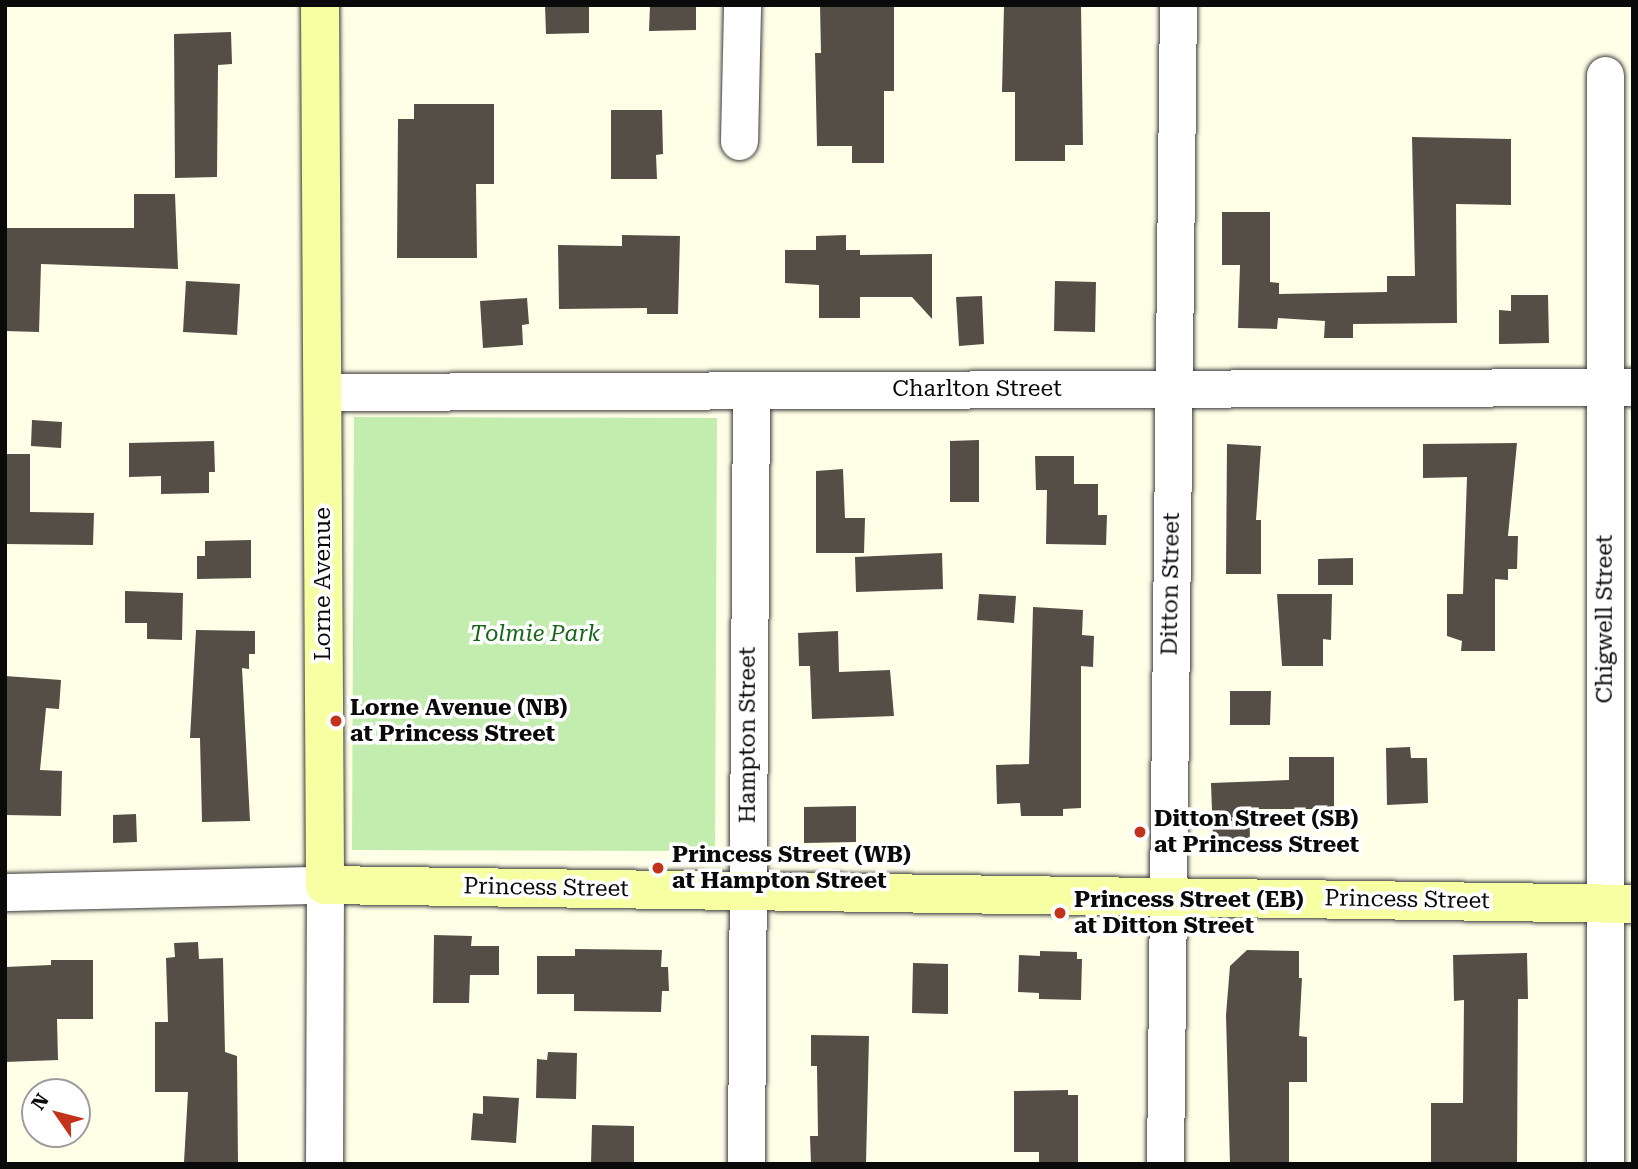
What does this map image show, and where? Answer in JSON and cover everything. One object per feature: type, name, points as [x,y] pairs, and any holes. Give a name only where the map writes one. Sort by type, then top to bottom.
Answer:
[{"type":"street","name":"Lorne Avenue","points":[[320,5],[324,1164]]},
{"type":"street","points":[[739,141],[742,5]]},
{"type":"street","name":"Ditton Street","points":[[1165,1164],[1178,5]]},
{"type":"street","name":"Chigwell Street","points":[[1605,75],[1619,387],[1619,904],[1605,1164]]},
{"type":"street","name":"Charlton Street","points":[[322,393],[1619,387]]},
{"type":"street","name":"Hampton Street","points":[[746,1164],[751,390]]},
{"type":"street","name":"Princess Street","points":[[5,892],[325,885],[1166,895],[1619,904]]},
{"type":"green space","name":"Tolmie Park","points":[[354,417],[717,418],[715,851],[352,850]]},
{"type":"building","points":[[545,5],[589,5],[589,33],[546,34]]},
{"type":"building","points":[[650,5],[696,5],[696,30],[649,31]]},
{"type":"building","points":[[820,5],[894,5],[894,91],[884,91],[884,163],[852,163],[852,146],[817,146],[815,53],[821,53]]},
{"type":"building","points":[[1004,5],[1081,5],[1083,145],[1065,145],[1065,161],[1015,161],[1015,92],[1002,92]]},
{"type":"building","points":[[231,32],[232,64],[218,65],[217,177],[175,178],[174,34]]},
{"type":"building","points":[[414,104],[494,104],[494,184],[476,184],[477,258],[397,258],[398,119],[414,119]]},
{"type":"building","points":[[611,110],[662,110],[663,154],[656,155],[657,179],[611,179]]},
{"type":"building","points":[[1412,137],[1511,139],[1511,205],[1456,204],[1457,323],[1353,324],[1353,338],[1324,338],[1325,321],[1278,318],[1277,329],[1238,328],[1240,265],[1222,265],[1222,212],[1270,212],[1270,282],[1279,283],[1279,294],[1387,292],[1387,276],[1415,276]]},
{"type":"building","points":[[134,194],[175,194],[178,269],[41,264],[39,332],[5,331],[5,228],[134,228]]},
{"type":"building","points":[[622,235],[680,236],[678,314],[647,314],[647,308],[559,309],[558,245],[622,246]]},
{"type":"building","points":[[846,235],[846,250],[860,250],[860,255],[932,254],[932,319],[912,297],[860,297],[860,318],[819,318],[819,285],[785,283],[785,250],[816,250],[816,236]]},
{"type":"building","points":[[186,281],[240,284],[237,335],[183,332]]},
{"type":"building","points":[[1055,281],[1096,282],[1095,332],[1054,331]]},
{"type":"building","points":[[1511,295],[1548,295],[1549,343],[1499,344],[1499,310],[1511,311]]},
{"type":"building","points":[[982,296],[984,344],[959,346],[956,297]]},
{"type":"building","points":[[527,298],[529,324],[522,325],[523,345],[483,348],[480,301]]},
{"type":"building","points":[[32,420],[62,422],[61,448],[31,446]]},
{"type":"building","points":[[979,440],[979,502],[950,502],[950,441]]},
{"type":"building","points":[[214,441],[215,472],[209,472],[209,493],[161,494],[161,476],[129,477],[129,443]]},
{"type":"building","points":[[1517,443],[1508,536],[1518,536],[1517,569],[1508,569],[1508,580],[1495,579],[1495,651],[1461,651],[1462,641],[1447,636],[1447,594],[1463,594],[1467,477],[1423,478],[1423,444]]},
{"type":"building","points":[[1227,444],[1261,446],[1256,520],[1261,520],[1261,574],[1226,574]]},
{"type":"building","points":[[5,454],[30,454],[30,512],[94,513],[93,545],[5,544]]},
{"type":"building","points":[[1035,456],[1074,456],[1074,484],[1098,484],[1098,515],[1107,515],[1106,545],[1046,544],[1047,490],[1036,490]]},
{"type":"building","points":[[843,469],[845,518],[865,518],[864,553],[816,553],[816,471]]},
{"type":"building","points":[[251,540],[251,578],[197,579],[197,556],[205,556],[205,541]]},
{"type":"building","points":[[942,553],[943,589],[856,592],[855,557]]},
{"type":"building","points":[[1353,558],[1353,585],[1318,585],[1318,559]]},
{"type":"building","points":[[125,591],[183,593],[182,640],[147,639],[147,623],[125,623]]},
{"type":"building","points":[[979,594],[1016,596],[1014,623],[977,620]]},
{"type":"building","points":[[1277,594],[1332,594],[1331,640],[1323,639],[1323,666],[1282,666]]},
{"type":"building","points":[[1033,607],[1083,610],[1082,635],[1094,636],[1093,667],[1081,666],[1081,808],[1063,809],[1063,816],[1021,816],[1020,803],[997,804],[996,765],[1029,764]]},
{"type":"building","points":[[196,630],[255,631],[255,654],[249,654],[249,669],[242,668],[250,821],[202,822],[200,738],[190,738]]},
{"type":"building","points":[[838,631],[839,672],[890,670],[894,716],[812,719],[810,666],[799,666],[798,633]]},
{"type":"building","points":[[5,676],[61,680],[59,709],[46,708],[40,770],[62,771],[61,816],[5,815]]},
{"type":"building","points":[[1230,691],[1271,691],[1270,725],[1230,725]]},
{"type":"building","points":[[1410,747],[1411,758],[1427,758],[1428,803],[1387,805],[1386,748]]},
{"type":"building","points":[[1289,757],[1334,757],[1334,809],[1249,809],[1250,838],[1213,840],[1211,783],[1289,780]]},
{"type":"building","points":[[856,806],[856,842],[804,843],[804,807]]},
{"type":"building","points":[[136,814],[137,842],[113,843],[113,815]]},
{"type":"building","points":[[434,935],[472,936],[471,946],[499,946],[499,975],[470,975],[469,1003],[433,1003]]},
{"type":"building","points":[[198,942],[199,959],[223,958],[225,1052],[237,1056],[238,1164],[184,1162],[188,1092],[155,1092],[155,1022],[168,1022],[166,958],[175,957],[174,943]]},
{"type":"building","points":[[575,949],[662,950],[661,967],[668,967],[669,991],[662,991],[661,1012],[574,1011],[574,994],[537,994],[537,956],[575,956]]},
{"type":"building","points":[[1247,950],[1299,951],[1299,978],[1302,978],[1299,1036],[1307,1037],[1307,1082],[1289,1082],[1289,1164],[1230,1164],[1226,1015],[1230,966]]},
{"type":"building","points":[[1040,951],[1077,952],[1077,959],[1082,959],[1081,1000],[1039,999],[1039,993],[1018,992],[1019,955],[1040,956]]},
{"type":"building","points":[[1527,953],[1528,999],[1518,999],[1517,1164],[1431,1164],[1431,1103],[1463,1103],[1464,1000],[1454,1001],[1453,955]]},
{"type":"building","points":[[51,960],[93,960],[93,1019],[57,1019],[58,1060],[5,1062],[5,967],[51,965]]},
{"type":"building","points":[[913,963],[948,964],[948,1014],[912,1013]]},
{"type":"building","points":[[811,1035],[869,1036],[866,1163],[811,1164],[810,1136],[818,1136],[817,1066],[811,1066]]},
{"type":"building","points":[[548,1052],[577,1053],[576,1099],[536,1098],[537,1059],[547,1060]]},
{"type":"building","points":[[1068,1090],[1068,1095],[1078,1095],[1078,1164],[1039,1164],[1039,1152],[1014,1152],[1014,1091]]},
{"type":"building","points":[[483,1096],[519,1098],[516,1143],[471,1140],[473,1113],[483,1114]]},
{"type":"building","points":[[592,1125],[634,1126],[634,1164],[591,1164]]},
{"type":"place","name":"Lorne Avenue (NB) at Princess Street","points":[[336,721]]},
{"type":"place","name":"Ditton Street (SB) at Princess Street","points":[[1140,832]]},
{"type":"place","name":"Princess Street (WB) at Hampton Street","points":[[658,868]]},
{"type":"place","name":"Princess Street (EB) at Ditton Street","points":[[1060,913]]}]
